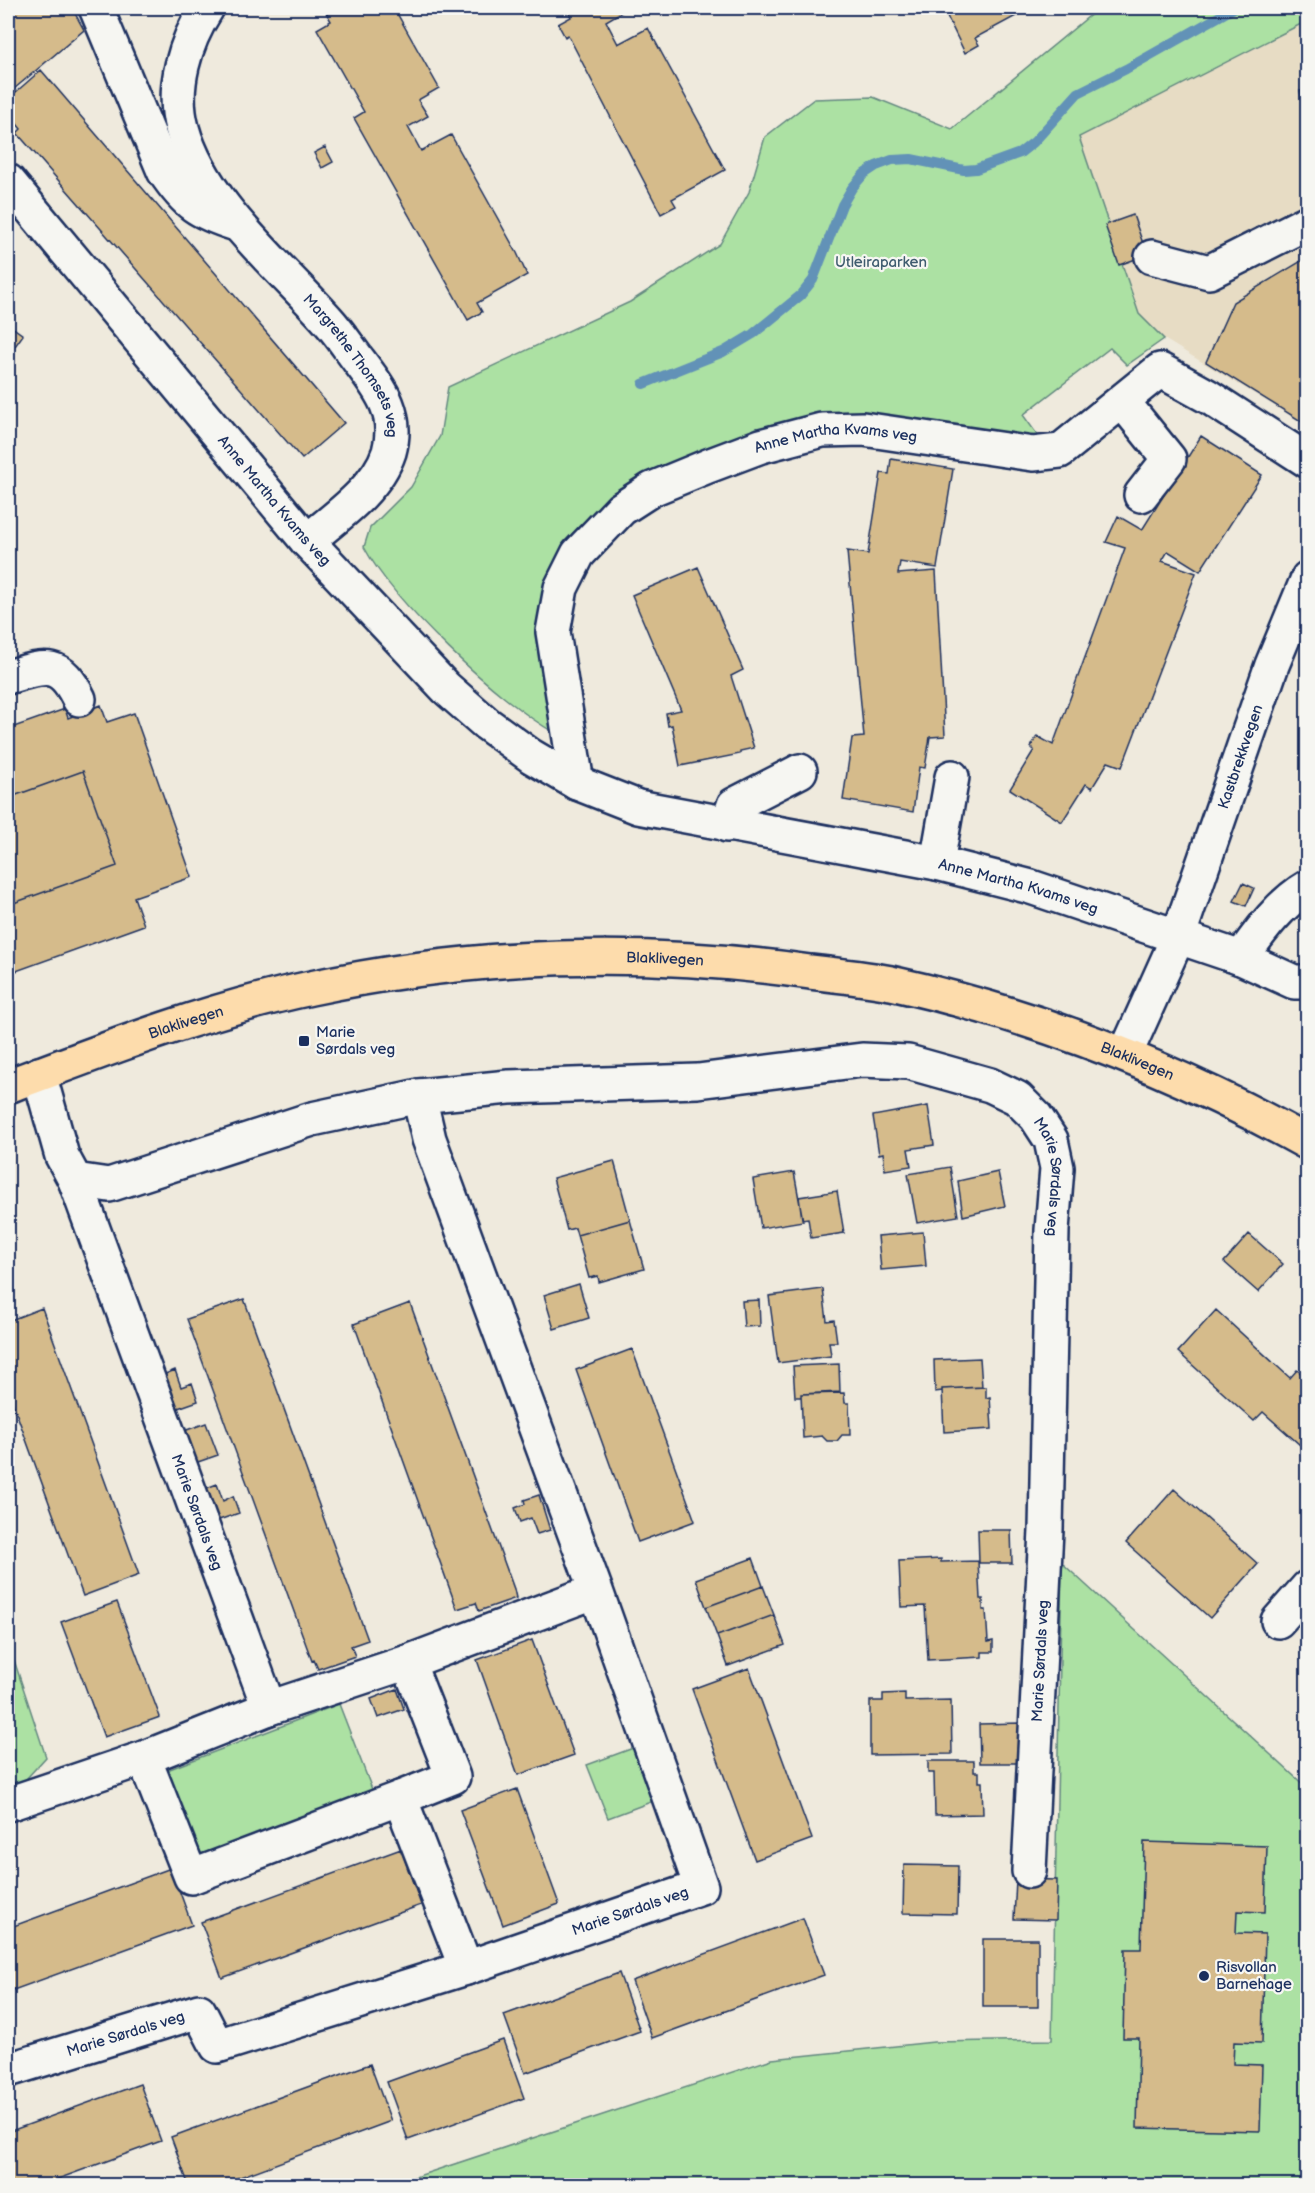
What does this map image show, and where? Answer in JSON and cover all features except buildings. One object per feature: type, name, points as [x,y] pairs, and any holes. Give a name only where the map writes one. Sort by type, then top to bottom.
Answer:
[{"type":"main road","name":"Blaklivegen","points":[[8,1086],[184,1023],[310,988],[444,965],[588,956],[739,962],[888,983],[982,1006],[1125,1055],[1186,1080],[1308,1143]]},
{"type":"street","name":"Margrethe Thomsets veg","points":[[96,8],[170,179],[180,195],[208,215],[236,224]]},
{"type":"street","name":"Margrethe Thomsets veg","points":[[207,8],[195,27],[185,55],[178,93],[182,128],[196,161],[236,224],[332,326],[386,396],[391,426],[389,452],[376,477],[350,505],[307,541]]},
{"type":"street","name":"Anne Martha Kvams veg","points":[[8,181],[307,541],[446,688],[518,747],[577,783],[638,807],[937,863],[1031,887],[1241,958],[1294,982],[1308,982]]},
{"type":"street","points":[[1152,257],[1209,272],[1308,222]]},
{"type":"street","name":"Anne Martha Kvams veg","points":[[577,783],[553,632],[561,588],[578,554],[621,509],[652,489],[761,446],[822,430],[863,429],[1033,454],[1060,451],[1160,370],[1209,397],[1308,461]]},
{"type":"street","points":[[1123,402],[1169,459],[1141,495]]},
{"type":"street","name":"Kastbrekkvegen","points":[[1125,1055],[1178,937],[1272,664],[1308,578]]},
{"type":"street","points":[[8,677],[44,666],[59,672],[71,683],[79,699]]},
{"type":"street","points":[[727,825],[734,805],[800,771]]},
{"type":"street","points":[[937,863],[952,777]]},
{"type":"street","points":[[1241,958],[1263,929],[1299,892],[1308,887]]},
{"type":"street","name":"Marie Sørdals veg","points":[[75,1180],[109,1185],[312,1119],[419,1095],[508,1087],[698,1081],[862,1060],[908,1062],[990,1085],[1017,1098],[1036,1117],[1051,1140],[1057,1168],[1052,1230],[1047,1530],[1029,1871]]},
{"type":"street","name":"Marie Sørdals veg","points":[[39,1074],[62,1156],[75,1180],[269,1708]]},
{"type":"street","name":"Marie Sørdals veg","points":[[8,2070],[199,2011],[218,2046],[466,1968],[701,1887],[596,1591],[429,1139],[419,1095]]},
{"type":"street","points":[[1278,1621],[1308,1587]]},
{"type":"street","points":[[8,1804],[144,1758],[269,1708],[408,1662],[596,1591]]},
{"type":"street","points":[[144,1758],[191,1877],[453,1777],[408,1662]]},
{"type":"street","points":[[400,1798],[466,1968]]},
{"type":"shaded area","points":[[1307,21],[1308,418],[1304,424],[1164,339],[1139,314],[1079,137]]},
{"type":"green space","name":"Utleiraparken","points":[[1099,8],[1307,8],[1307,21],[1079,137],[1139,314],[1164,339],[1127,365],[1110,348],[1023,415],[1039,437],[1017,438],[880,414],[815,413],[693,456],[619,489],[572,534],[553,570],[555,733],[506,699],[478,675],[423,622],[399,595],[364,547],[370,528],[411,487],[440,436],[448,387],[630,302],[720,244],[749,192],[765,137],[814,99],[873,97],[952,129]]},
{"type":"green space","points":[[1062,1563],[1307,1788],[1307,2185],[388,2186],[772,2059],[934,2042],[1052,2040]]},
{"type":"green space","points":[[8,1642],[46,1757],[8,1799]]},
{"type":"green space","points":[[339,1704],[375,1797],[197,1865],[162,1772]]},
{"type":"green space","points":[[636,1747],[656,1800],[608,1818],[587,1765]]},
{"type":"waterway","points":[[643,384],[723,352],[753,334],[801,295],[813,280],[842,205],[864,174],[876,166],[892,160],[911,159],[964,170],[976,169],[1020,153],[1034,142],[1078,93],[1126,69],[1234,8]]},
{"type":"place","name":"Marie Sørdals veg","points":[[304,1041]]},
{"type":"place","name":"Risvollan Barnehage","points":[[1204,1976]]}]
